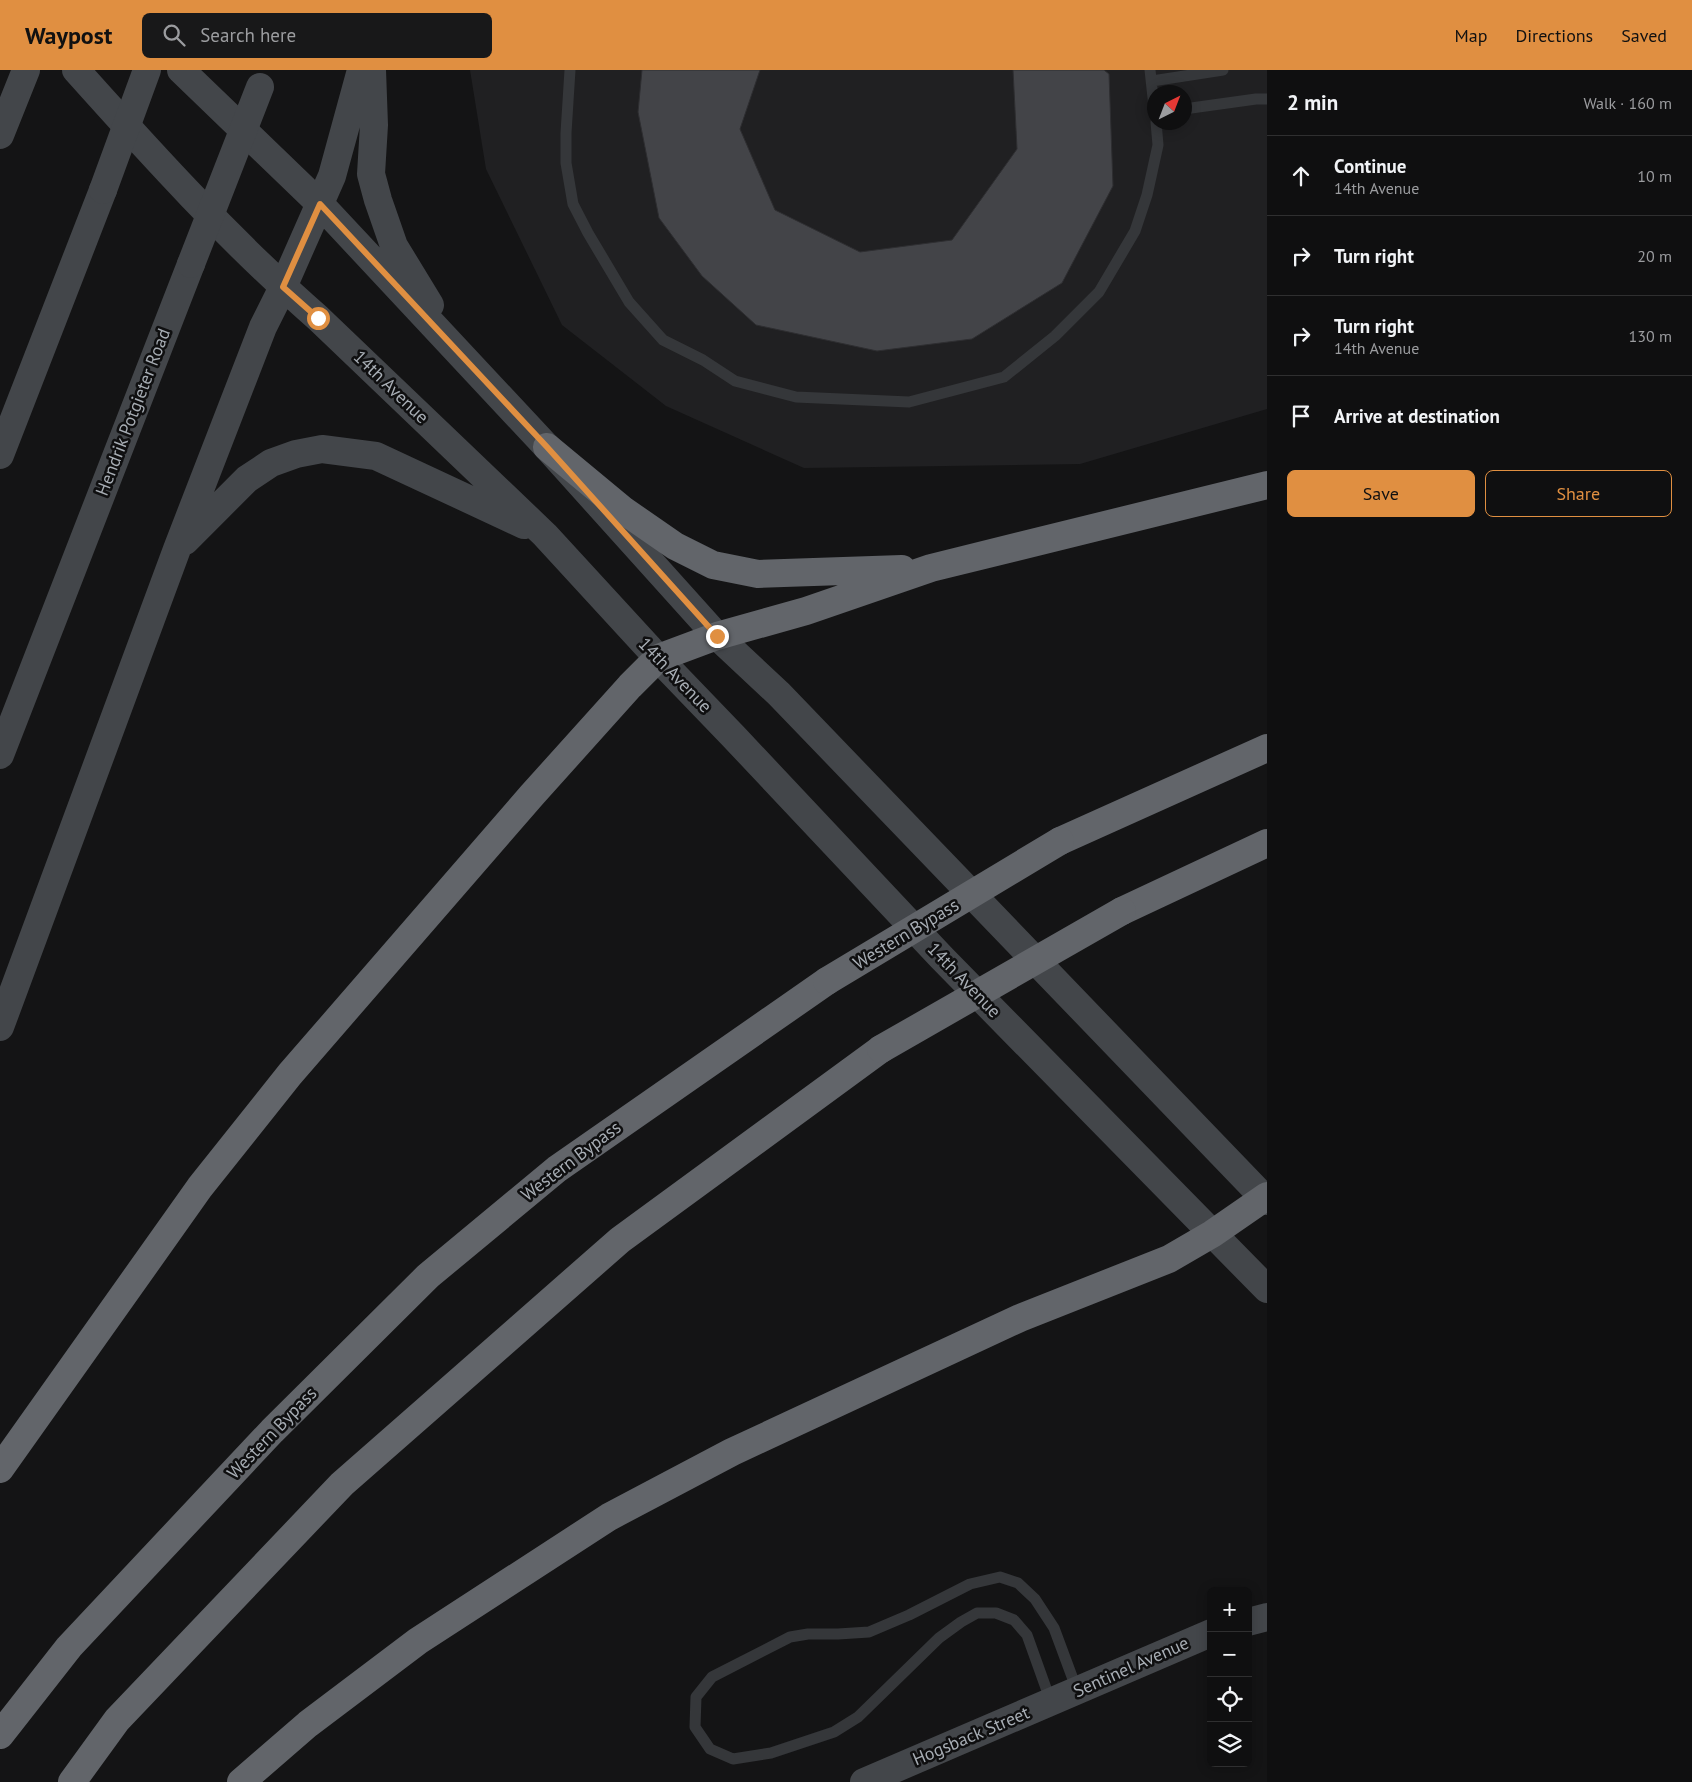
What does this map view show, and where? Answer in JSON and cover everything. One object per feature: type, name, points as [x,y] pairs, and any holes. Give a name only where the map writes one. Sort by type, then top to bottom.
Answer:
[{"type":"highway","points":[[547,447],[623,510],[675,546],[713,565],[758,574],[931,568]]},
{"type":"highway","points":[[0,1469],[200,1187],[290,1074],[532,795],[630,686],[658,658],[717,636],[806,610],[931,568],[1267,485]]},
{"type":"highway","name":"Western Bypass","points":[[0,1735],[69,1647],[272,1431],[428,1276],[557,1168],[828,981],[1060,841],[1267,748]]},
{"type":"highway","points":[[72,1782],[117,1720],[342,1484],[620,1240],[881,1049],[1122,912],[1267,843]]},
{"type":"highway","points":[[241,1782],[308,1724],[418,1641],[609,1517],[740,1448],[1020,1318],[1170,1259],[1266,1198]]},
{"type":"main road","points":[[0,135],[26,70]]},
{"type":"main road","name":"14th Avenue","points":[[76,70],[163,168],[283,287],[318,318],[545,535],[658,658],[942,958],[1267,1289]]},
{"type":"main road","points":[[0,455],[103,190],[147,70]]},
{"type":"main road","points":[[181,70],[320,204],[547,447],[717,636],[785,701],[1266,1198]]},
{"type":"main road","points":[[0,1026],[177,549],[263,327],[283,287],[332,176],[361,70]]},
{"type":"main road","points":[[372,70],[374,126],[371,174],[378,200],[394,246],[458,351]]},
{"type":"main road","name":"Hendrik Potgieter Road","points":[[0,755],[263,78]]},
{"type":"main road","points":[[177,549],[247,479],[271,464],[296,454],[322,449],[376,456],[545,535]]},
{"type":"main road","points":[[1252,1621],[1267,1618]]},
{"type":"main road","name":"Sentinel Avenue","points":[[1051,1702],[1207,1635]]},
{"type":"main road","name":"Hogsback Street","points":[[864,1782],[1051,1702]]},
{"type":"lane","points":[[570,70],[566,163],[574,204],[588,233],[629,302],[663,340],[702,360],[735,381],[796,397],[909,402],[1004,377],[1055,336],[1104,285],[1135,232],[1147,195],[1158,145],[1157,130]]},
{"type":"lane","points":[[1151,75],[1223,70]]},
{"type":"lane","points":[[1192,108],[1267,99]]},
{"type":"lane","points":[[1051,1702],[1027,1635],[1014,1620],[996,1613],[976,1613],[939,1638],[858,1717],[834,1732],[771,1753],[733,1759],[710,1749],[696,1726],[696,1697],[712,1677],[790,1637],[808,1634],[869,1632],[909,1615],[970,1584],[1000,1577],[1018,1583],[1035,1598],[1054,1628],[1077,1690]]},
{"type":"shaded area","points":[[470,70],[1267,70],[1267,409],[1080,464],[804,468],[666,406],[562,325],[486,169]]},
{"type":"building","points":[[642,70],[760,70],[740,129],[775,210],[860,252],[952,240],[1017,149],[1013,70],[1104,70],[1109,74],[1113,186],[1062,283],[972,339],[877,351],[756,325],[702,276],[659,218],[638,112]]},
{"type":"route","points":[[318,318],[283,287],[320,204],[547,447],[717,636]]}]
